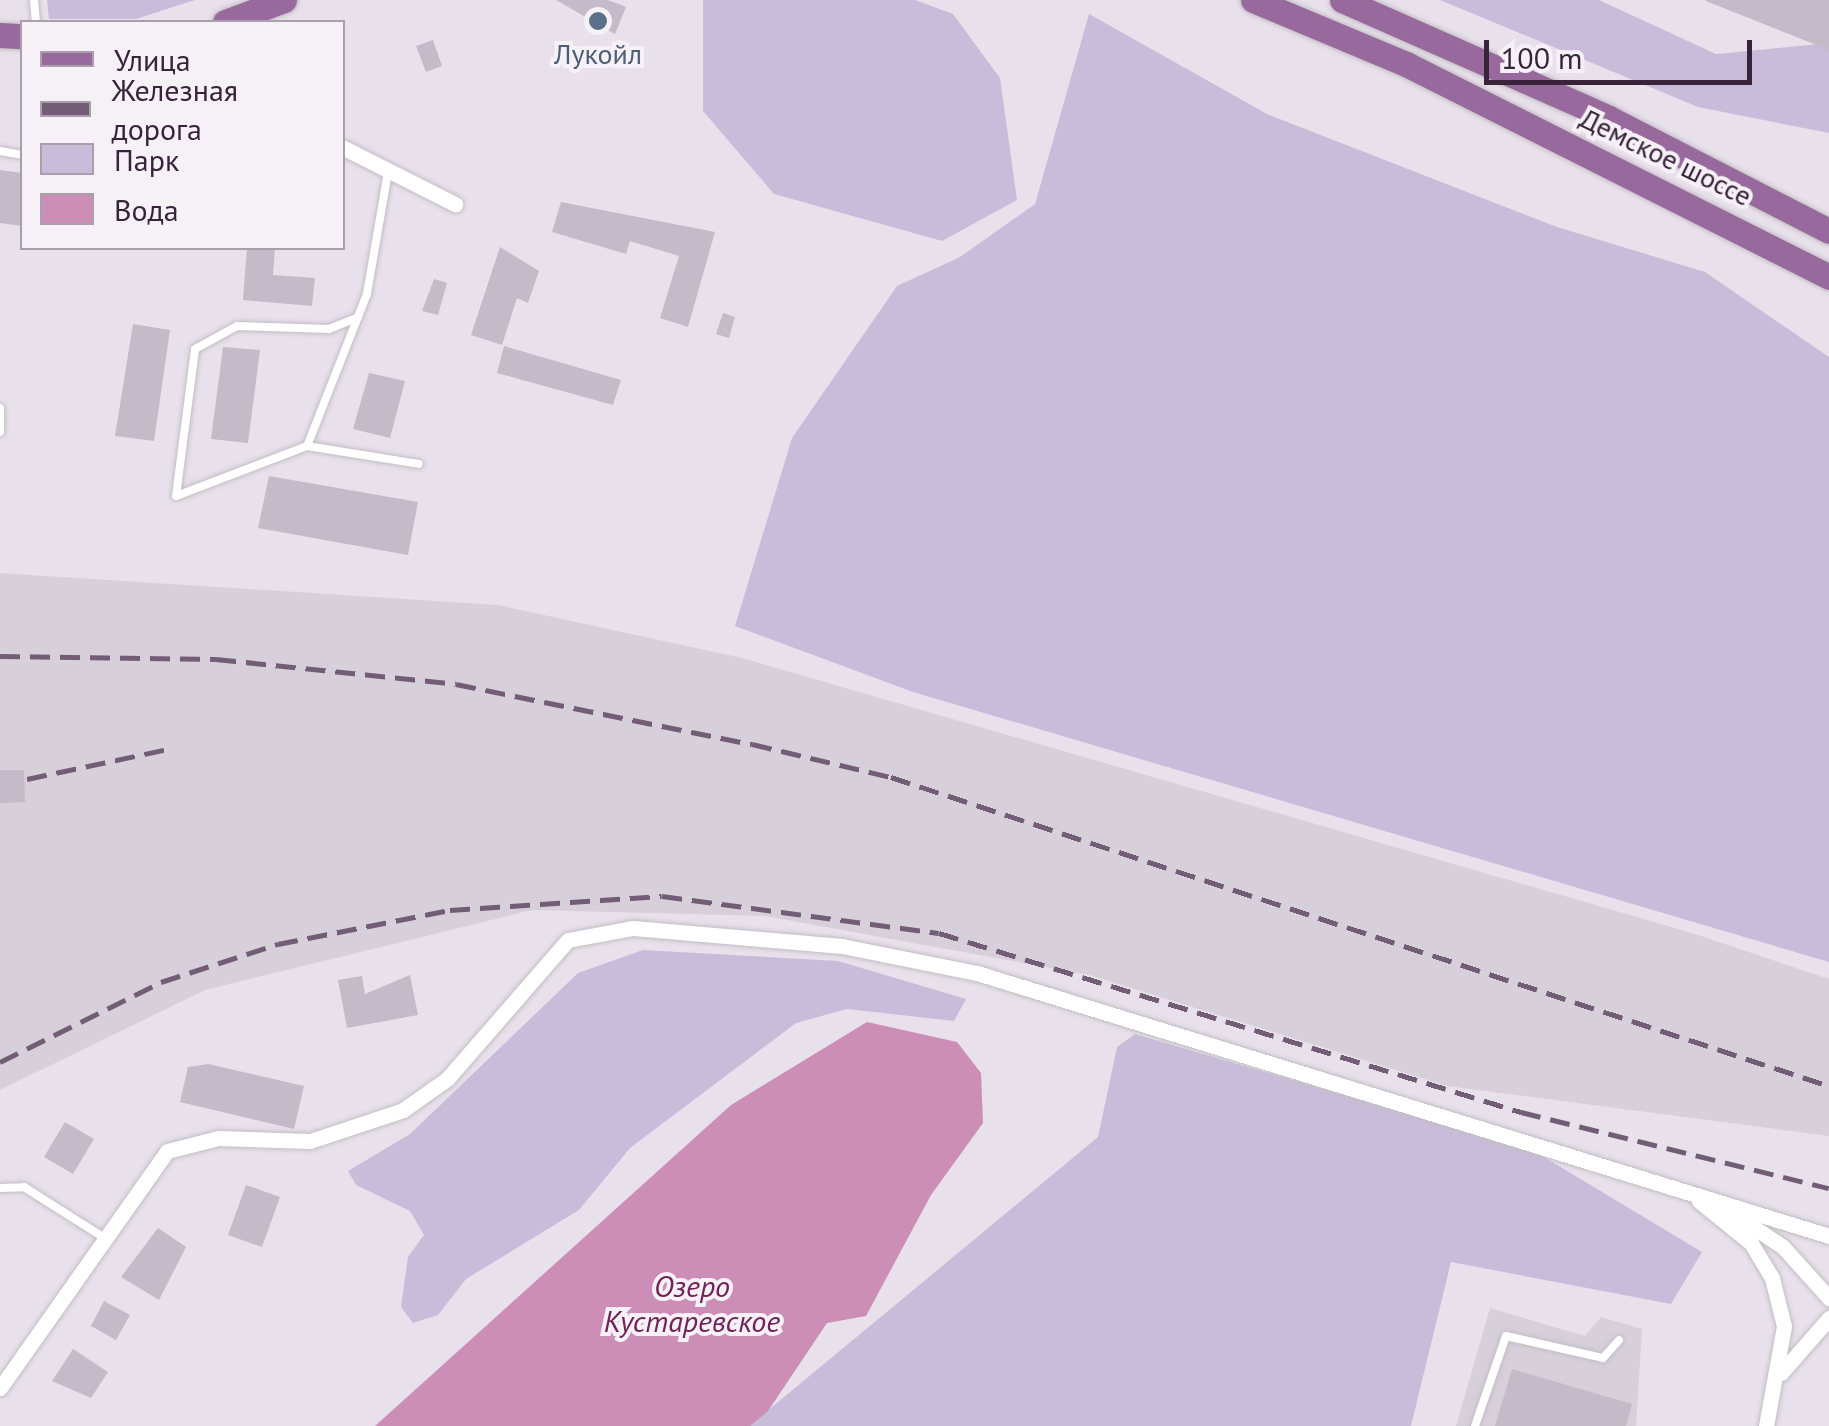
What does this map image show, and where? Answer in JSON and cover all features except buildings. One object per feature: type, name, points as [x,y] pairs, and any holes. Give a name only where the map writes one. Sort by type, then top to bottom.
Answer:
[{"type":"main road","points":[[230,20],[284,0]]},
{"type":"main road","name":"Демское шоссе","points":[[1254,0],[1406,64],[1829,278]]},
{"type":"main road","name":"Демское шоссе","points":[[1356,3],[1829,230]]},
{"type":"street","points":[[345,148],[389,167],[455,204]]},
{"type":"street","points":[[0,1388],[100,1236],[184,1141],[310,1141],[404,1110],[447,1079],[568,940],[633,928],[722,933],[977,972],[1829,1236]]},
{"type":"street","points":[[1683,1190],[1783,1247],[1829,1298]]},
{"type":"street","points":[[1683,1190],[1752,1243],[1772,1278],[1784,1326],[1766,1426]]},
{"type":"street","points":[[1778,1376],[1829,1318]]},
{"type":"lane","points":[[306,446],[358,318],[389,167]]},
{"type":"lane","points":[[358,318],[330,329],[237,326],[194,349],[176,496],[306,446],[419,464]]},
{"type":"lane","points":[[0,408],[0,432]]},
{"type":"lane","points":[[0,1188],[24,1187],[100,1236]]},
{"type":"lane","points":[[1475,1426],[1506,1336],[1603,1358],[1619,1340]]},
{"type":"shaded area","points":[[0,573],[498,605],[742,658],[1692,933],[1829,979],[1829,1136],[1447,1086],[1089,975],[765,916],[532,910],[205,990],[0,1090]]},
{"type":"shaded area","points":[[1490,1308],[1585,1336],[1601,1317],[1642,1329],[1636,1426],[1456,1426]]},
{"type":"green space","points":[[47,0],[195,0],[136,19],[49,19]]},
{"type":"green space","points":[[703,0],[915,0],[953,14],[1000,78],[1017,200],[942,241],[774,194],[703,111]]},
{"type":"green space","points":[[1440,0],[1599,0],[1716,54],[1829,43],[1829,133],[1698,107]]},
{"type":"green space","points":[[1089,14],[1267,114],[1557,227],[1705,272],[1829,357],[1829,962],[913,692],[735,626],[792,438],[897,286],[960,257],[1035,204]]},
{"type":"green space","points":[[643,950],[838,961],[966,999],[954,1021],[847,1009],[796,1023],[630,1148],[579,1210],[466,1279],[438,1315],[413,1323],[401,1307],[408,1257],[424,1235],[410,1211],[356,1185],[348,1171],[410,1134],[578,973]]},
{"type":"green space","points":[[1135,1034],[1534,1151],[1702,1252],[1671,1304],[1451,1262],[1411,1426],[749,1426],[1098,1137],[1117,1047]]},
{"type":"water","name":"Озеро Кустаревское","points":[[867,1022],[957,1042],[981,1073],[983,1123],[931,1195],[866,1316],[827,1323],[768,1411],[750,1426],[375,1426],[731,1105]]},
{"type":"railway","points":[[0,656],[216,659],[456,684],[752,744],[891,777],[1829,1086]]},
{"type":"railway","points":[[27,779],[164,750]]},
{"type":"railway","points":[[0,1062],[161,982],[278,944],[450,910],[662,896],[939,933],[1521,1112],[1829,1188]]},
{"type":"place","name":"Лукойл","points":[[598,21]]}]
